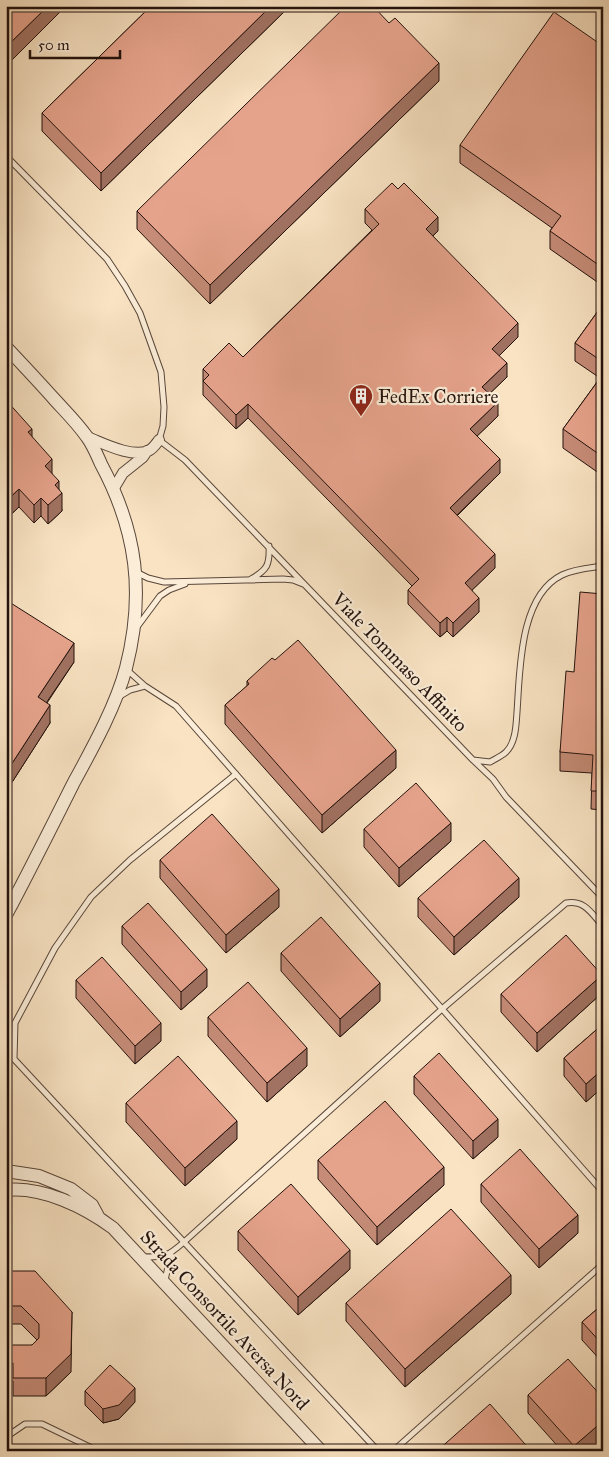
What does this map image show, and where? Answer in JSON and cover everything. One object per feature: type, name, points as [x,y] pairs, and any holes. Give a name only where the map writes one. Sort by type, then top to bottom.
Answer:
[{"type":"street","points":[[6,347],[87,436],[114,488],[125,519],[132,545],[137,591],[134,630],[126,669],[115,698],[96,741],[6,915]]},
{"type":"street","points":[[87,436],[111,446],[139,453],[152,448],[159,440]]},
{"type":"street","points":[[114,488],[123,473],[143,457],[147,451]]},
{"type":"street","name":"Strada Consortile Aversa Nord","points":[[6,1171],[39,1176],[71,1189],[92,1205],[99,1218]]},
{"type":"street","name":"Strada Consortile Aversa Nord","points":[[6,1190],[31,1190],[44,1193],[99,1218],[113,1228],[321,1451]]},
{"type":"lane","points":[[6,156],[107,259],[140,313],[161,372],[164,407],[163,426],[159,440]]},
{"type":"lane","name":"Viale Tommaso Affinito","points":[[159,440],[185,460],[269,546],[493,779],[506,797],[603,898]]},
{"type":"lane","points":[[250,579],[262,572],[269,560],[269,546]]},
{"type":"lane","points":[[473,760],[490,762],[507,752],[515,734],[521,657],[527,625],[533,606],[543,591],[560,576],[576,570],[603,566]]},
{"type":"lane","points":[[136,572],[148,578],[164,582],[250,579],[293,580],[306,585]]},
{"type":"lane","points":[[134,630],[160,596],[169,590],[190,582]]},
{"type":"lane","points":[[126,669],[144,686],[176,706],[603,1192]]},
{"type":"lane","points":[[115,698],[130,690],[144,686]]},
{"type":"lane","points":[[236,774],[130,860],[91,897],[55,948],[15,1023],[14,1059],[378,1451]]},
{"type":"lane","points":[[164,1283],[171,1254],[442,1009],[566,903],[574,902],[584,906],[603,926]]},
{"type":"lane","points":[[140,1257],[159,1257],[171,1254]]},
{"type":"lane","points":[[393,1451],[603,1264]]},
{"type":"lane","points":[[6,1437],[25,1424],[42,1424],[98,1451]]},
{"type":"building","points":[[6,6],[48,6],[6,47]]},
{"type":"building","points":[[151,6],[271,6],[101,173],[42,113]]},
{"type":"building","points":[[346,6],[373,6],[389,23],[395,18],[439,63],[210,285],[137,211]]},
{"type":"building","points":[[554,12],[603,46],[603,268],[550,231],[561,216],[460,145]]},
{"type":"building","name":"FedEx Corriere","points":[[392,183],[398,189],[404,183],[438,217],[426,229],[518,323],[492,349],[507,363],[482,387],[498,402],[470,429],[500,459],[450,508],[495,554],[465,583],[479,598],[453,623],[447,617],[440,623],[408,590],[419,579],[248,404],[236,415],[203,381],[209,375],[203,369],[229,343],[243,357],[379,224],[365,209]]},
{"type":"building","points":[[603,304],[603,362],[575,343]]},
{"type":"building","points":[[603,374],[603,457],[563,429]]},
{"type":"building","points":[[6,400],[32,429],[28,432],[52,459],[45,466],[59,481],[55,485],[62,493],[48,505],[41,498],[34,505],[19,489],[6,501]]},
{"type":"building","points":[[580,592],[603,594],[603,791],[591,791],[593,755],[560,752],[566,671],[574,672]]},
{"type":"building","points":[[6,600],[74,643],[38,697],[50,705],[9,768],[6,767]]},
{"type":"building","points":[[298,640],[396,750],[322,815],[225,705],[249,684],[247,681],[272,658],[275,660]]},
{"type":"building","points":[[416,783],[451,823],[399,868],[364,829]]},
{"type":"building","points":[[212,814],[279,889],[226,935],[160,860]]},
{"type":"building","points":[[484,840],[519,878],[454,937],[418,898]]},
{"type":"building","points":[[148,903],[207,969],[181,992],[122,926]]},
{"type":"building","points":[[321,917],[380,983],[340,1019],[281,953]]},
{"type":"building","points":[[566,935],[602,975],[537,1033],[501,994]]},
{"type":"building","points":[[102,957],[161,1023],[135,1046],[76,980]]},
{"type":"building","points":[[248,982],[307,1048],[267,1083],[208,1017]]},
{"type":"building","points":[[603,1024],[603,1069],[586,1084],[564,1058]]},
{"type":"building","points":[[439,1053],[498,1119],[473,1141],[414,1076]]},
{"type":"building","points":[[178,1056],[237,1121],[185,1168],[126,1103]]},
{"type":"building","points":[[385,1101],[444,1167],[377,1227],[318,1160]]},
{"type":"building","points":[[520,1149],[578,1215],[539,1249],[481,1184]]},
{"type":"building","points":[[291,1184],[350,1250],[298,1297],[238,1231]]},
{"type":"building","points":[[451,1209],[511,1275],[405,1369],[346,1303]]},
{"type":"building","points":[[6,1271],[35,1271],[72,1312],[71,1354],[46,1378],[13,1378],[13,1363],[6,1363],[6,1353],[11,1353],[11,1345],[32,1345],[39,1338],[39,1324],[21,1306],[6,1306]]},
{"type":"building","points":[[603,1304],[603,1345],[582,1322]]},
{"type":"building","points":[[568,1359],[603,1398],[603,1421],[574,1446],[528,1395]]},
{"type":"building","points":[[110,1365],[135,1388],[119,1405],[103,1409],[85,1391]]},
{"type":"building","points":[[490,1404],[531,1451],[437,1451]]},
{"type":"place","name":"FedEx Corriere","points":[[361,417]]}]
